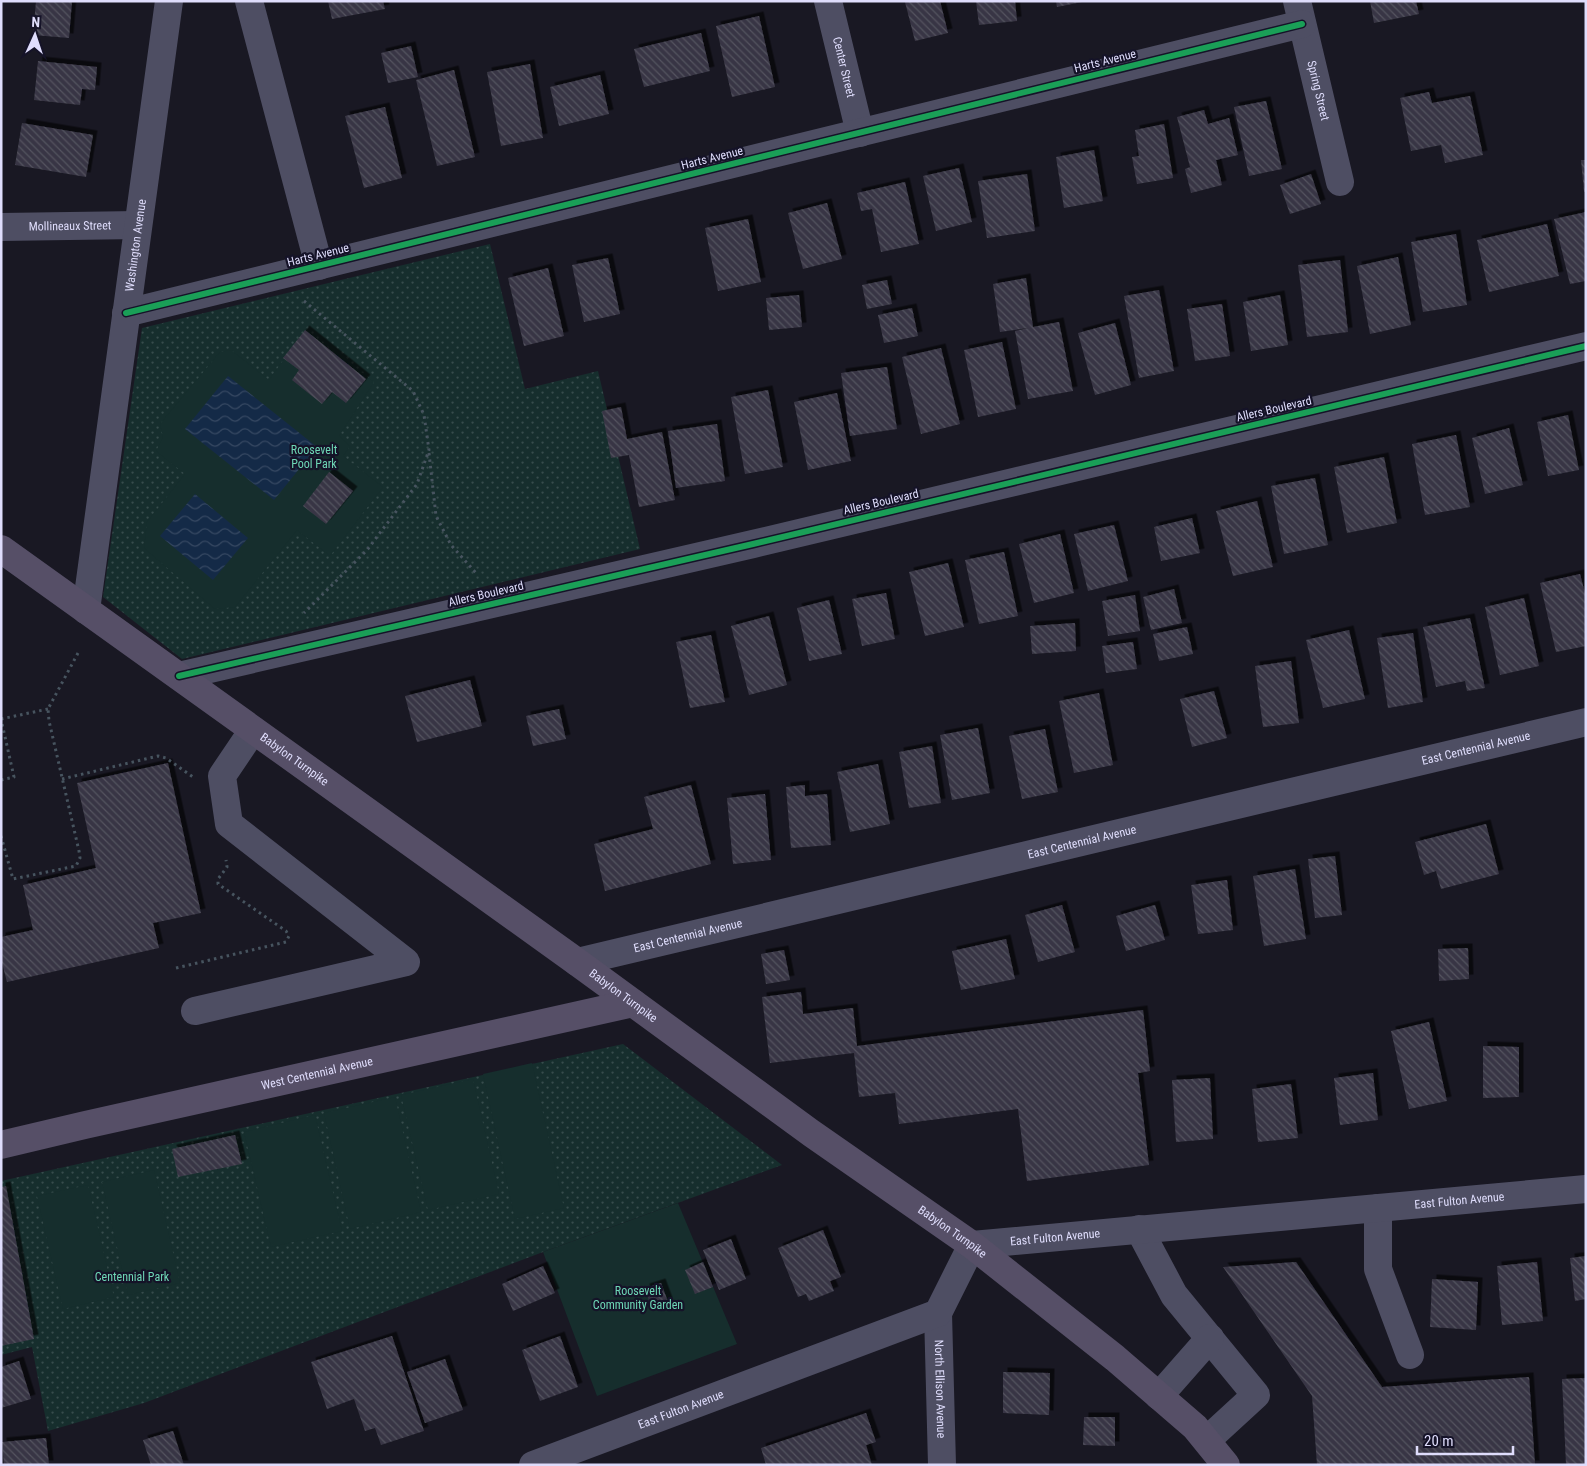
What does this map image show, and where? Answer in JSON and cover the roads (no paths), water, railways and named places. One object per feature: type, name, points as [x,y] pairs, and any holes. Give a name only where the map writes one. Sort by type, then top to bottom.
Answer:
[{"type":"main road","name":"Babylon Turnpike","points":[[1,549],[577,962],[811,1133],[972,1245],[1115,1358],[1196,1427],[1226,1465]]},
{"type":"main road","name":"West Centennial Avenue","points":[[1,1145],[633,1003]]},
{"type":"street","name":"Washington Avenue","points":[[86,610],[169,1]]},
{"type":"street","points":[[249,1],[319,266]]},
{"type":"street","name":"Center Street","points":[[828,1],[860,133]]},
{"type":"street","name":"Harts Avenue","points":[[126,313],[860,133],[1300,12]]},
{"type":"street","name":"Spring Street","points":[[1300,12],[1340,182]]},
{"type":"street","name":"Mollineaux Street","points":[[1,227],[138,226]]},
{"type":"street","name":"Allers Boulevard","points":[[179,676],[773,540],[1586,346]]},
{"type":"street","name":"East Centennial Avenue","points":[[577,962],[1586,722]]},
{"type":"street","points":[[195,1011],[406,962],[229,824],[222,776],[253,730]]},
{"type":"street","name":"East Fulton Avenue","points":[[972,1245],[1586,1189]]},
{"type":"street","points":[[1378,1208],[1378,1269],[1410,1355]]},
{"type":"street","points":[[1139,1230],[1174,1295],[1256,1395],[1207,1440]]},
{"type":"street","points":[[938,1313],[972,1245]]},
{"type":"street","name":"East Fulton Avenue","points":[[533,1465],[575,1457],[938,1313]]},
{"type":"street","name":"North Ellison Avenue","points":[[938,1313],[942,1465]]},
{"type":"street","points":[[1160,1396],[1210,1338]]},
{"type":"water","points":[[228,376],[317,447],[274,500],[185,429]]},
{"type":"water","points":[[195,494],[248,538],[213,580],[160,536]]},
{"type":"park label","name":"Roosevelt Pool Park","points":[[314,457]]},
{"type":"park label","name":"Centennial Park","points":[[132,1277]]},
{"type":"park label","name":"Roosevelt Community Garden","points":[[638,1298]]}]
